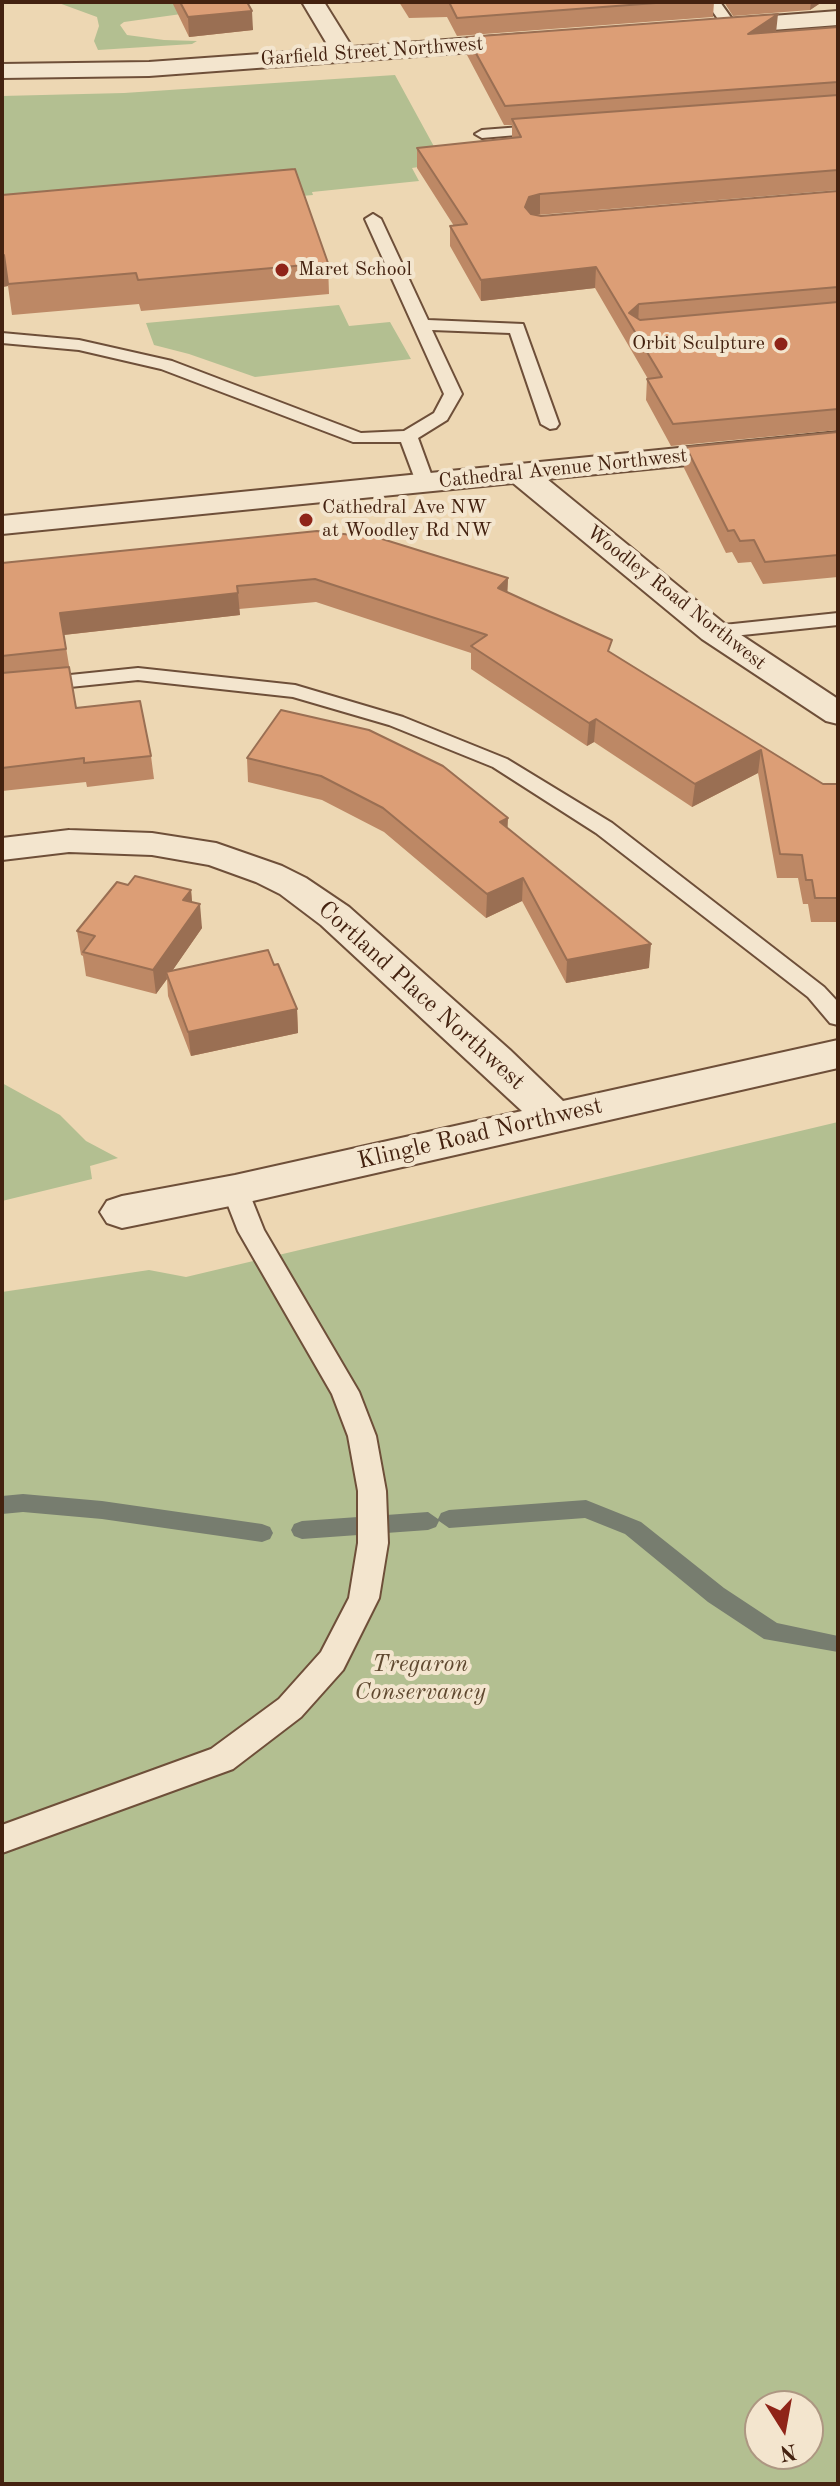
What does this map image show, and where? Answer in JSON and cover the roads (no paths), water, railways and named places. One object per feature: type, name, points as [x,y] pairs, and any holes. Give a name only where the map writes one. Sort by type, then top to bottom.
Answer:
[{"type":"street","points":[[313,2],[345,54]]},
{"type":"street","points":[[699,28],[838,18]]},
{"type":"street","name":"Garfield Street Northwest","points":[[2,71],[149,69],[557,38]]},
{"type":"street","name":"Cathedral Avenue Northwest","points":[[2,525],[838,441]]},
{"type":"street","name":"Woodley Road Northwest","points":[[520,473],[714,632],[838,714]]},
{"type":"street","name":"Cortland Place Northwest","points":[[2,849],[69,841],[152,844],[216,855],[269,874],[293,886],[335,916],[488,1053],[554,1117]]},
{"type":"street","name":"Klingle Road Northwest","points":[[122,1212],[235,1190],[838,1054]]},
{"type":"lane","points":[[713,2],[730,26]]},
{"type":"lane","points":[[482,134],[560,128]]},
{"type":"lane","points":[[2,338],[79,345],[166,365],[359,438],[408,436],[441,416],[453,394],[373,219]]},
{"type":"lane","points":[[421,325],[517,328],[550,424]]},
{"type":"lane","points":[[408,436],[425,482]]},
{"type":"lane","points":[[714,632],[838,619]]},
{"type":"lane","points":[[2,688],[138,674],[295,691],[396,721],[500,763],[604,828],[816,992],[838,1017]]},
{"type":"lane","points":[[2,1839],[222,1759],[290,1708],[332,1661],[364,1598],[373,1543],[372,1491],[362,1436],[345,1392],[251,1231],[235,1190]]},
{"type":"waterway","points":[[2,1505],[23,1503],[102,1510],[262,1533]]},
{"type":"waterway","points":[[449,1519],[586,1509],[633,1528],[716,1595],[772,1632],[834,1644]]},
{"type":"waterway","points":[[302,1530],[428,1521]]},
{"type":"place","name":"Maret School","points":[[282,270]]},
{"type":"place","name":"Orbit Sculpture","points":[[781,344]]},
{"type":"place","name":"Cathedral Ave NW at Woodley Rd NW","points":[[306,520]]},
{"type":"park label","name":"Tregaron Conservancy","points":[[420,1679]]}]
